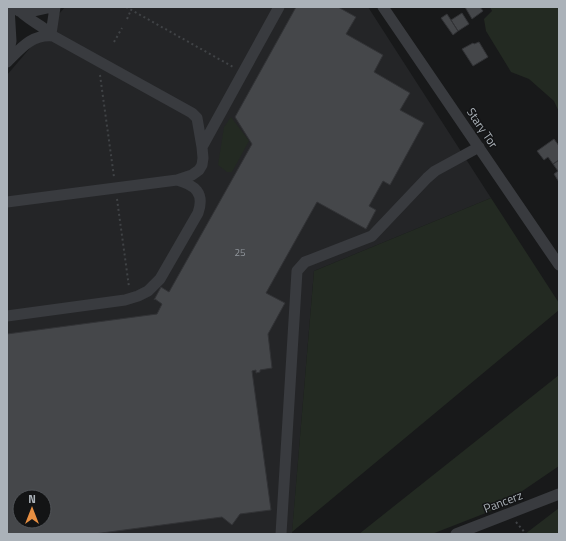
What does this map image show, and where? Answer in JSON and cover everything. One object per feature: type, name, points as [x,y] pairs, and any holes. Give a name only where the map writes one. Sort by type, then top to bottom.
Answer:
[{"type":"street","points":[[14,8],[34,12],[53,7],[52,35]]},
{"type":"street","points":[[202,148],[279,7]]},
{"type":"street","name":"Stary Tor","points":[[383,7],[559,265]]},
{"type":"street","points":[[7,202],[177,180],[199,170],[202,165],[203,158],[197,118],[192,113],[52,35],[42,26],[14,8]]},
{"type":"street","points":[[7,62],[12,41],[9,13],[14,8]]},
{"type":"street","points":[[7,62],[29,41],[37,37],[52,35]]},
{"type":"street","points":[[281,534],[298,271],[305,262],[372,236],[427,178],[436,171],[479,147]]},
{"type":"street","points":[[7,316],[125,300],[148,291],[160,279],[166,270],[200,207],[200,195],[197,190],[191,185],[177,180]]},
{"type":"street","name":"Pancerz","points":[[456,534],[559,494]]},
{"type":"path","points":[[126,7],[239,70]]},
{"type":"path","points":[[126,20],[131,10]]},
{"type":"path","points":[[114,42],[122,28]]},
{"type":"path","points":[[100,70],[114,182]]},
{"type":"path","points":[[116,193],[129,290]]},
{"type":"path","points":[[509,513],[526,534]]},
{"type":"shaded area","points":[[65,7],[368,7],[491,198],[314,271],[292,534],[7,534],[7,75]]},
{"type":"shaded area","points":[[490,7],[559,7],[559,112],[554,101],[529,79],[511,72],[486,31],[484,19],[492,11]]},
{"type":"shaded area","points":[[231,117],[249,141],[232,172],[227,172],[218,165],[224,127]]},
{"type":"shaded area","points":[[491,198],[559,303],[559,310],[292,532],[314,271]]},
{"type":"shaded area","points":[[559,375],[559,466],[496,509],[432,534],[359,534]]},
{"type":"shaded area","points":[[559,508],[559,534],[525,534]]},
{"type":"building","points":[[296,7],[338,7],[356,17],[346,34],[383,55],[374,72],[410,93],[400,110],[424,123],[390,185],[383,181],[369,206],[376,210],[366,229],[317,202],[266,293],[285,303],[268,334],[272,368],[260,370],[260,372],[256,373],[256,370],[252,371],[271,510],[240,514],[232,525],[222,517],[94,534],[7,534],[7,334],[157,314],[162,304],[155,299],[154,300],[161,287],[169,292],[252,144],[235,117]]},
{"type":"building","points":[[465,7],[480,7],[483,11],[472,19]]},
{"type":"building","points":[[462,13],[469,24],[458,31],[451,20]]},
{"type":"building","points":[[447,14],[458,31],[453,35],[441,18]]},
{"type":"building","points":[[479,42],[488,57],[473,66],[462,49],[473,43]]},
{"type":"building","points":[[554,139],[559,146],[559,160],[553,164],[548,157],[544,160],[537,151]]},
{"type":"building","points":[[559,160],[559,182],[554,174],[558,171],[553,164]]}]
